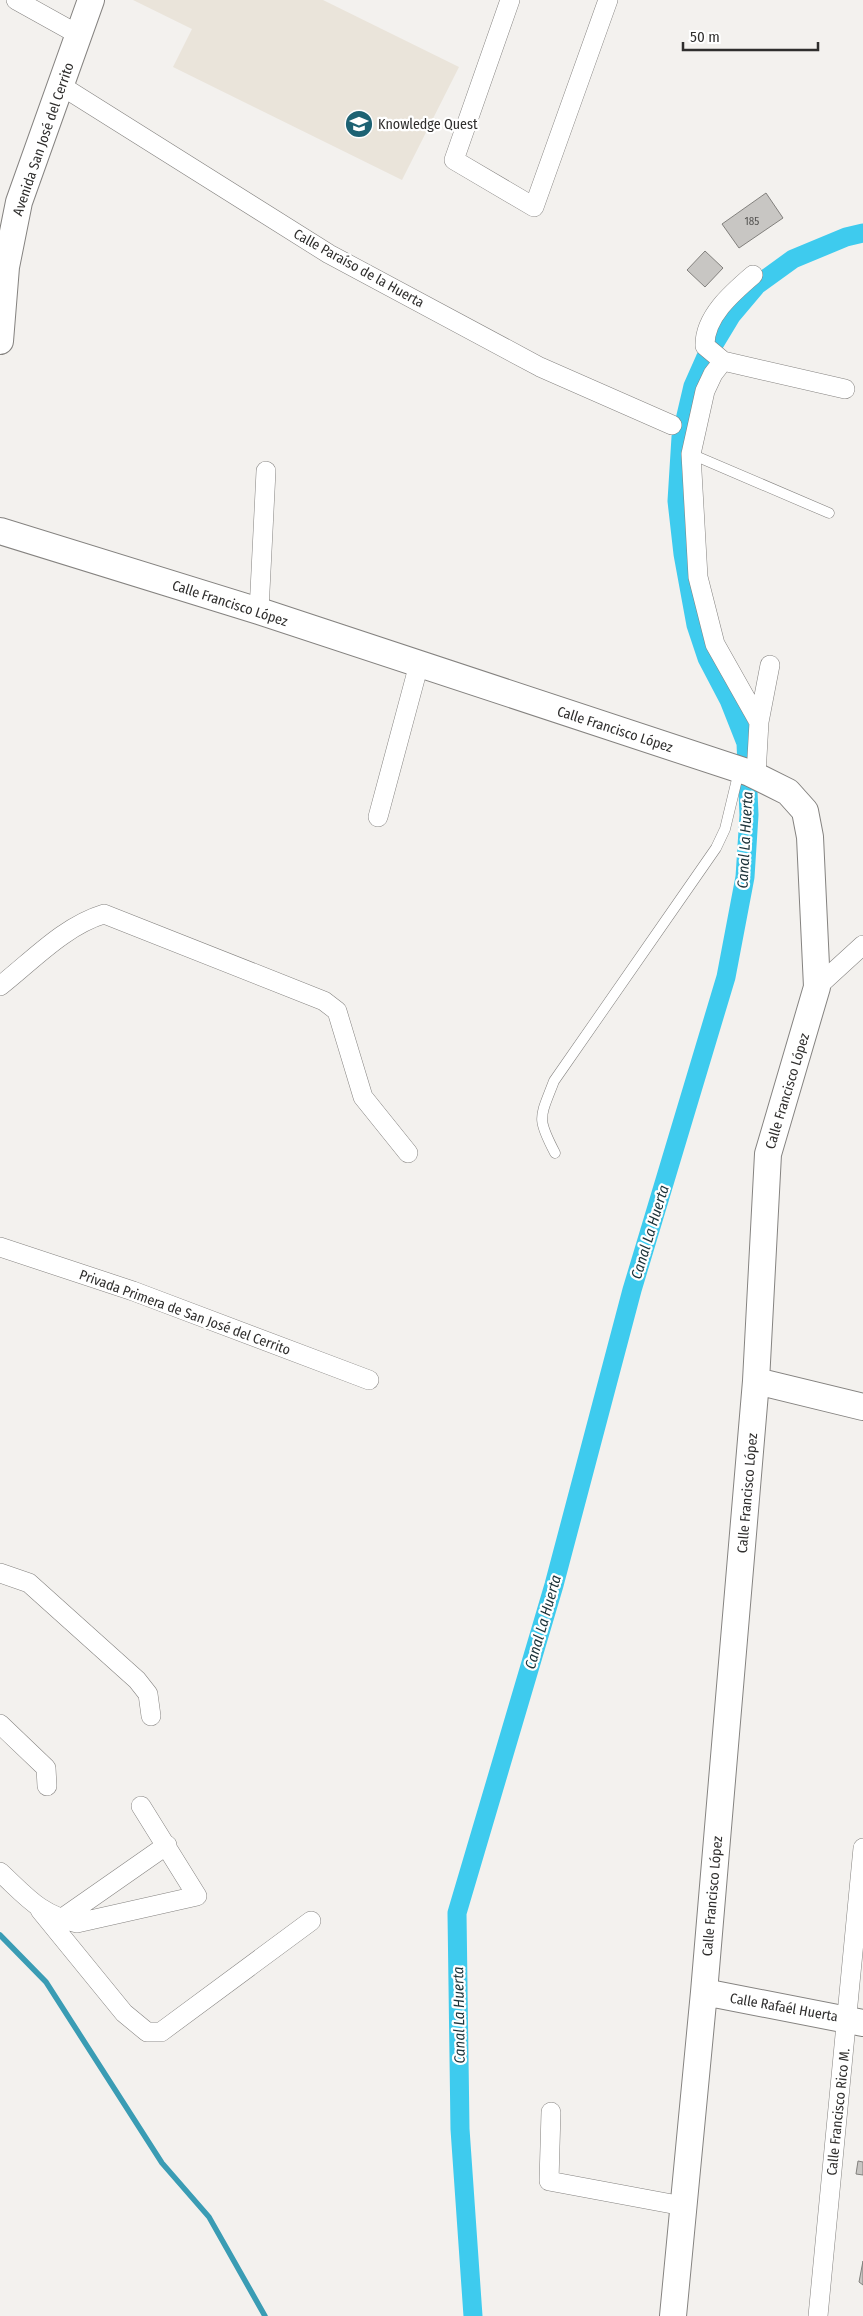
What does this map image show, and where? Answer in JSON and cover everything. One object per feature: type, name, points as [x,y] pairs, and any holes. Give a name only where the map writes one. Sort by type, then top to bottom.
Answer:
[{"type":"street","points":[[16,0],[79,35]]},
{"type":"street","name":"Avenida San José del Cerrito","points":[[0,341],[6,267],[19,202],[91,0]]},
{"type":"street","points":[[510,0],[454,160],[534,207],[608,0]]},
{"type":"street","name":"Calle Paraíso de la Huerta","points":[[60,85],[329,254],[540,367],[672,425]]},
{"type":"street","points":[[753,275],[732,293],[704,332],[714,354],[713,374],[705,391],[691,454],[698,577],[715,644],[759,722]]},
{"type":"street","points":[[714,354],[845,389]]},
{"type":"street","points":[[259,612],[266,471]]},
{"type":"street","name":"Calle Francisco López","points":[[0,531],[259,612],[748,772],[788,792],[805,811],[810,837],[817,987],[768,1154],[756,1381],[704,1992],[673,2316]]},
{"type":"street","points":[[378,817],[419,664]]},
{"type":"street","points":[[748,772],[770,665]]},
{"type":"street","points":[[0,986],[72,928],[88,919],[104,914],[324,1001],[336,1011],[362,1097],[408,1153]]},
{"type":"street","points":[[817,987],[863,945]]},
{"type":"street","name":"Privada Primera de San José del Cerrito","points":[[0,1247],[133,1291],[369,1380]]},
{"type":"street","points":[[756,1381],[863,1407]]},
{"type":"street","points":[[0,1573],[29,1583],[137,1680],[148,1694],[151,1716]]},
{"type":"street","points":[[0,1724],[46,1768],[47,1786]]},
{"type":"street","points":[[40,1910],[61,1919],[77,1923],[198,1896],[141,1806]]},
{"type":"street","points":[[61,1919],[167,1845]]},
{"type":"street","name":"Calle Francisco Rico M.","points":[[818,2316],[855,2021],[863,1848]]},
{"type":"street","points":[[0,1872],[40,1910],[124,2013],[147,2032],[161,2032],[311,1921]]},
{"type":"street","name":"Calle Rafaél Huerta","points":[[704,1992],[855,2021]]},
{"type":"street","points":[[551,2112],[549,2181],[683,2206]]},
{"type":"lane","points":[[691,454],[829,513]]},
{"type":"lane","points":[[554,1153],[542,1129],[541,1116],[554,1081],[716,848],[726,829],[748,772]]},
{"type":"shaded area","name":"Knowledge Quest","points":[[133,0],[323,0],[459,67],[402,180],[173,67],[192,29]]},
{"type":"building","points":[[766,193],[783,218],[739,248],[722,224]]},
{"type":"building","points":[[705,251],[723,268],[705,287],[687,270]]},
{"type":"building","points":[[858,2161],[863,2162],[863,2175],[856,2174]]},
{"type":"building","points":[[863,2261],[863,2285],[859,2282]]},
{"type":"waterway","name":"Canal La Huerta","points":[[473,2316],[460,2129],[457,1913],[554,1585],[632,1290],[726,977],[745,877],[749,815],[746,743],[729,700],[707,658],[696,625],[683,554],[677,501],[681,437],[693,386],[705,359],[731,316],[757,285],[793,259],[846,237],[863,233]]},
{"type":"waterway","points":[[0,1935],[46,1982],[162,2163],[209,2217],[265,2316]]},
{"type":"place","name":"Knowledge Quest","points":[[359,124]]}]
